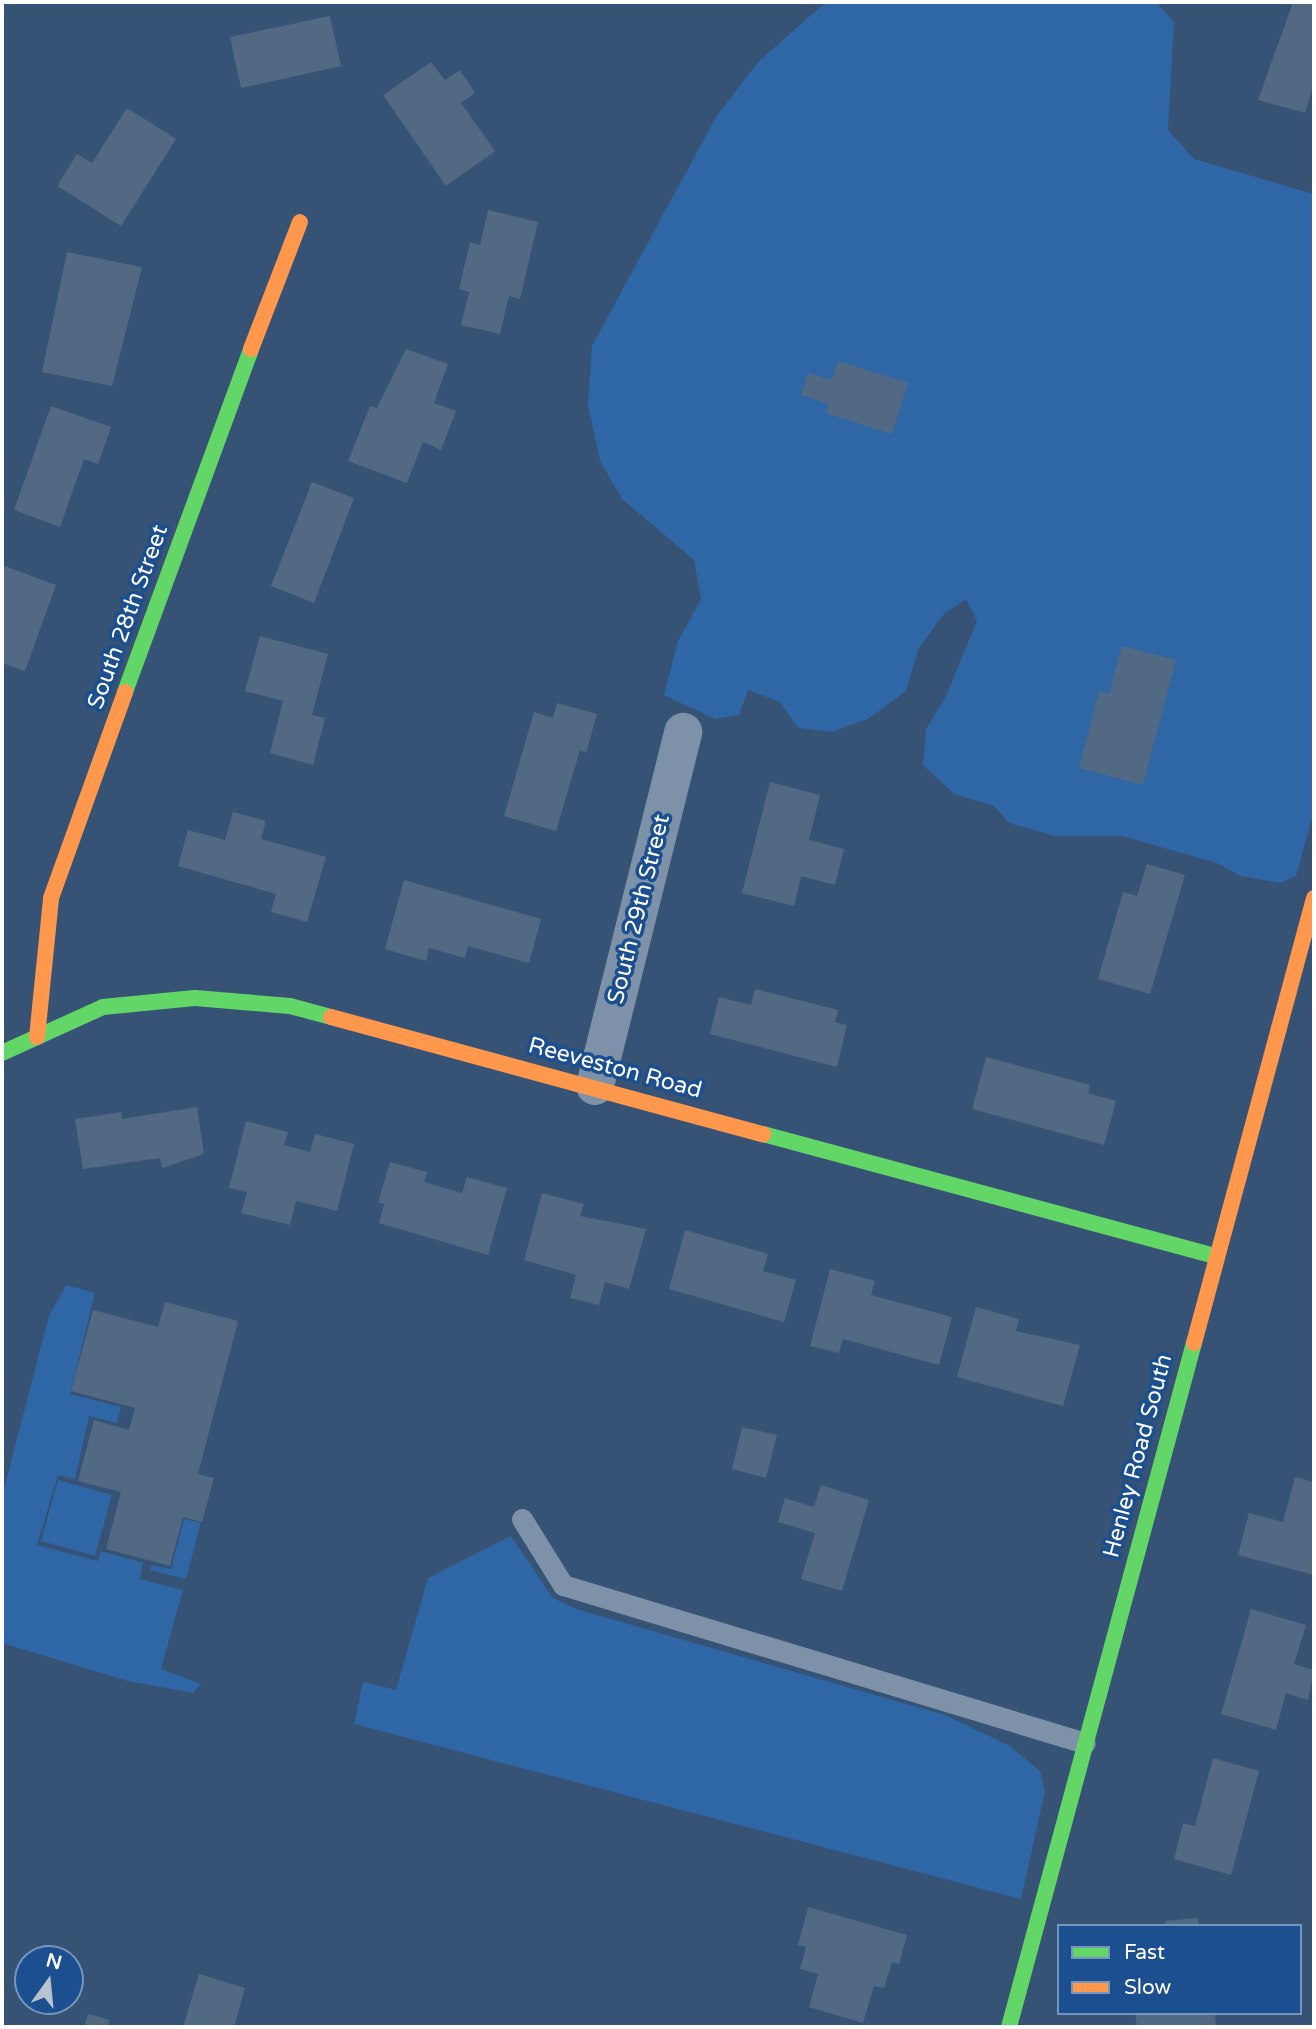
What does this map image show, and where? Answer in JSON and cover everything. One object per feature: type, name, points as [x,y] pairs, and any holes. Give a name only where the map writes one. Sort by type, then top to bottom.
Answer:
[{"type":"street","name":"South 28th Street","points":[[37,1037],[51,898],[209,458],[300,222]]},
{"type":"street","name":"South 29th Street","points":[[595,1086],[684,732]]},
{"type":"street","name":"Henley Road South","points":[[1009,2027],[1215,1256],[1314,898]]},
{"type":"street","name":"Reeveston Road","points":[[2,1053],[103,1007],[195,998],[290,1006],[595,1086],[1215,1256]]},
{"type":"lane","points":[[522,1519],[563,1585],[1085,1743]]},
{"type":"shaded area","points":[[826,2],[1156,2],[1174,22],[1168,130],[1194,159],[1314,194],[1314,812],[1296,876],[1280,883],[1241,876],[1217,863],[1122,836],[1055,836],[1009,823],[994,806],[954,794],[923,765],[926,729],[945,698],[977,621],[966,599],[944,614],[919,648],[906,691],[868,719],[831,732],[798,728],[780,702],[748,690],[739,715],[715,719],[664,695],[678,641],[701,599],[694,560],[622,499],[600,461],[588,404],[592,346],[716,117],[759,61]]},
{"type":"shaded area","points":[[66,1285],[95,1293],[70,1394],[121,1407],[117,1423],[89,1416],[75,1479],[58,1475],[37,1545],[98,1561],[101,1551],[143,1563],[140,1579],[183,1590],[161,1669],[201,1684],[193,1693],[128,1681],[2,1643],[2,1496],[49,1316]]},
{"type":"shaded area","points":[[58,1480],[112,1495],[95,1556],[41,1541]]},
{"type":"shaded area","points":[[184,1519],[201,1523],[186,1579],[150,1570],[151,1565],[171,1569]]},
{"type":"shaded area","points":[[511,1536],[553,1598],[576,1609],[945,1715],[1010,1746],[1040,1771],[1045,1791],[1021,1899],[354,1724],[363,1682],[396,1690],[428,1578]]},
{"type":"building","points":[[1293,2],[1314,2],[1314,83],[1305,113],[1258,100]]},
{"type":"building","points":[[330,16],[341,66],[241,88],[230,37]]},
{"type":"building","points":[[431,62],[445,80],[460,70],[475,93],[461,103],[495,151],[446,186],[383,95]]},
{"type":"building","points":[[127,108],[176,139],[121,226],[57,186],[77,154],[92,163]]},
{"type":"building","points":[[488,210],[538,222],[520,299],[509,296],[500,334],[461,325],[469,292],[459,289],[470,242],[480,245]]},
{"type":"building","points":[[67,252],[142,267],[112,386],[42,372]]},
{"type":"building","points":[[406,349],[448,364],[434,403],[456,411],[441,450],[423,442],[407,483],[348,461],[370,406],[377,408]]},
{"type":"building","points":[[838,361],[908,383],[892,434],[826,413],[828,404],[801,395],[808,373],[832,380]]},
{"type":"building","points":[[51,406],[111,427],[98,464],[84,459],[60,527],[14,510]]},
{"type":"building","points":[[312,482],[354,498],[314,603],[271,586]]},
{"type":"building","points":[[2,565],[56,585],[25,671],[2,663]]},
{"type":"building","points":[[260,636],[328,654],[312,715],[325,718],[313,765],[270,753],[283,701],[245,691]]},
{"type":"building","points":[[1122,646],[1176,660],[1143,785],[1079,768],[1099,691],[1109,694]]},
{"type":"building","points":[[557,703],[597,714],[586,753],[580,750],[556,831],[504,816],[534,712],[553,718]]},
{"type":"building","points":[[770,782],[820,795],[809,840],[844,849],[835,885],[801,876],[794,906],[742,893]]},
{"type":"building","points":[[233,812],[266,821],[261,839],[326,857],[307,922],[271,912],[276,894],[178,866],[188,830],[225,840]]},
{"type":"building","points":[[1147,864],[1185,875],[1150,994],[1098,979],[1123,892],[1137,896]]},
{"type":"building","points":[[404,880],[541,919],[529,963],[468,946],[465,958],[429,948],[426,961],[385,949]]},
{"type":"building","points":[[755,989],[838,1010],[835,1022],[847,1025],[837,1067],[710,1034],[719,997],[751,1005]]},
{"type":"building","points":[[986,1057],[1090,1085],[1088,1093],[1116,1101],[1104,1145],[972,1109]]},
{"type":"building","points":[[197,1107],[204,1154],[162,1168],[160,1158],[83,1169],[75,1119],[121,1112],[122,1119]]},
{"type":"building","points":[[246,1121],[288,1132],[284,1145],[310,1152],[315,1134],[354,1144],[337,1211],[296,1201],[290,1225],[241,1213],[247,1192],[229,1188]]},
{"type":"building","points":[[390,1162],[427,1172],[424,1182],[462,1193],[467,1177],[507,1188],[488,1255],[379,1223],[384,1204],[378,1202]]},
{"type":"building","points":[[542,1193],[584,1204],[580,1216],[646,1229],[629,1289],[605,1282],[599,1305],[570,1298],[576,1275],[524,1260]]},
{"type":"building","points":[[685,1230],[768,1254],[763,1271],[796,1280],[784,1322],[669,1289]]},
{"type":"building","points":[[830,1269],[875,1281],[871,1295],[952,1317],[939,1365],[843,1339],[839,1353],[810,1346]]},
{"type":"building","points":[[165,1302],[238,1321],[198,1474],[214,1478],[202,1522],[183,1517],[170,1566],[106,1549],[121,1492],[78,1481],[94,1420],[129,1430],[135,1408],[71,1391],[93,1310],[158,1327]]},
{"type":"building","points":[[976,1307],[1019,1319],[1016,1331],[1080,1345],[1063,1406],[957,1377]]},
{"type":"building","points":[[742,1427],[777,1435],[766,1478],[732,1469]]},
{"type":"building","points":[[1295,1477],[1314,1482],[1314,1575],[1238,1555],[1249,1513],[1283,1522]]},
{"type":"building","points":[[821,1485],[869,1500],[842,1591],[801,1579],[815,1533],[778,1522],[785,1498],[814,1507]]},
{"type":"building","points":[[1251,1609],[1306,1625],[1294,1664],[1314,1670],[1308,1700],[1286,1693],[1276,1730],[1221,1714]]},
{"type":"building","points":[[1213,1758],[1259,1771],[1231,1875],[1174,1859],[1183,1823],[1195,1826]]},
{"type":"building","points":[[808,1907],[907,1935],[899,1964],[892,1962],[884,1988],[874,1986],[863,2023],[809,2007],[818,1974],[800,1969],[806,1947],[798,1945]]},
{"type":"building","points":[[1198,1918],[1199,1924],[1166,1924],[1165,1921]]},
{"type":"building","points":[[199,1974],[245,1988],[234,2027],[183,2027]]},
{"type":"building","points":[[88,2014],[109,2020],[108,2027],[84,2027]]},
{"type":"building","points":[[1135,2015],[1215,2015],[1216,2027],[1137,2027]]},
{"type":"traffic: fast","points":[[125,692],[251,349]]},
{"type":"traffic: fast","points":[[2,1053],[103,1007],[195,998],[290,1006],[331,1017]]},
{"type":"traffic: fast","points":[[763,1134],[1215,1256]]},
{"type":"traffic: fast","points":[[1009,2027],[1194,1343]]},
{"type":"traffic: slow","points":[[251,349],[300,222]]},
{"type":"traffic: slow","points":[[37,1037],[51,898],[125,692]]},
{"type":"traffic: slow","points":[[1194,1343],[1314,898]]},
{"type":"traffic: slow","points":[[331,1017],[763,1134]]}]
